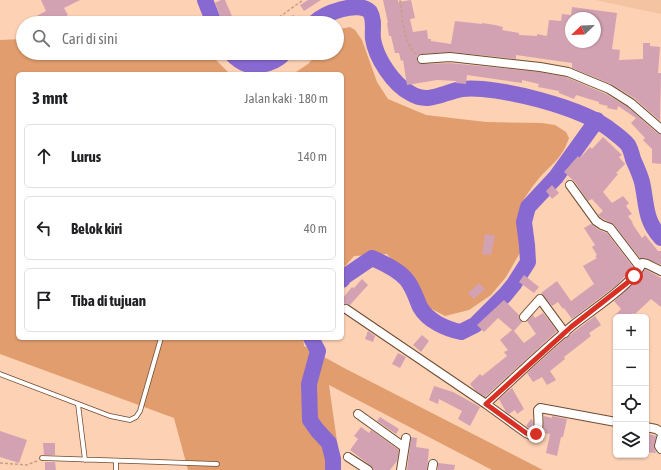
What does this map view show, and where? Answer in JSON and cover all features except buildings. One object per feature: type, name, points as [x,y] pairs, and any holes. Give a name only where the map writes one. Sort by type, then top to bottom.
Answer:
[{"type":"street","points":[[422,59],[458,58],[540,67],[568,72],[609,89],[630,102],[661,130]]},
{"type":"street","points":[[570,186],[596,221],[610,228],[640,267]]},
{"type":"street","points":[[486,404],[564,333],[627,283],[642,263],[661,271]]},
{"type":"street","points":[[524,317],[540,299],[564,333]]},
{"type":"street","points":[[346,309],[526,433],[533,436],[536,434],[538,429],[538,410],[540,408],[613,421]]},
{"type":"street","points":[[358,414],[404,447]]},
{"type":"street","points":[[649,428],[661,432]]},
{"type":"street","points":[[401,470],[406,438]]},
{"type":"street","points":[[661,438],[659,446],[661,449]]},
{"type":"street","points":[[348,457],[368,470]]},
{"type":"lane","points":[[0,374],[110,416],[130,420],[136,417],[140,411],[160,340]]},
{"type":"lane","points":[[78,404],[85,460]]},
{"type":"lane","points":[[42,458],[217,464]]},
{"type":"lane","points":[[116,461],[116,470]]},
{"type":"path","points":[[281,16],[303,0]]},
{"type":"path","points":[[400,0],[406,37],[411,48],[422,59]]},
{"type":"path","points":[[0,463],[27,466],[42,458]]},
{"type":"shaded area","points":[[596,0],[661,0],[661,14],[609,3]]},
{"type":"shaded area","points":[[350,27],[355,30],[362,40],[377,82],[388,99],[426,115],[486,122],[542,123],[555,125],[566,132],[569,138],[561,155],[537,181],[522,202],[518,222],[518,234],[521,251],[506,277],[491,295],[469,310],[445,316],[428,307],[387,254],[354,256],[344,268],[344,72],[296,72],[312,60],[344,60],[344,28]]},
{"type":"shaded area","points":[[16,39],[16,60],[216,60],[228,72],[16,72],[16,340],[303,340],[304,346],[346,369],[543,470],[492,470],[329,385],[341,470],[188,470],[174,418],[0,354],[0,40]]},
{"type":"waterway","points":[[205,0],[211,16]]},
{"type":"waterway","points":[[324,16],[342,9],[358,7],[370,12],[373,22],[373,39],[386,70],[404,89],[417,96],[430,98],[462,89],[496,91],[517,94],[540,100],[582,114],[599,122],[625,141],[629,146],[641,179],[649,218],[661,238]]},
{"type":"waterway","points":[[239,60],[247,64],[254,65],[264,64],[275,60]]},
{"type":"waterway","points":[[344,277],[372,258],[394,269],[402,275],[412,289],[423,312],[438,324],[461,332],[475,325],[505,295],[528,262],[524,222],[528,207],[556,177],[597,120]]},
{"type":"waterway","points":[[312,340],[318,351],[309,384],[310,420],[329,443],[333,459],[333,470]]},
{"type":"route","points":[[536,434],[533,436],[526,433],[486,404],[571,327],[634,276]]}]
